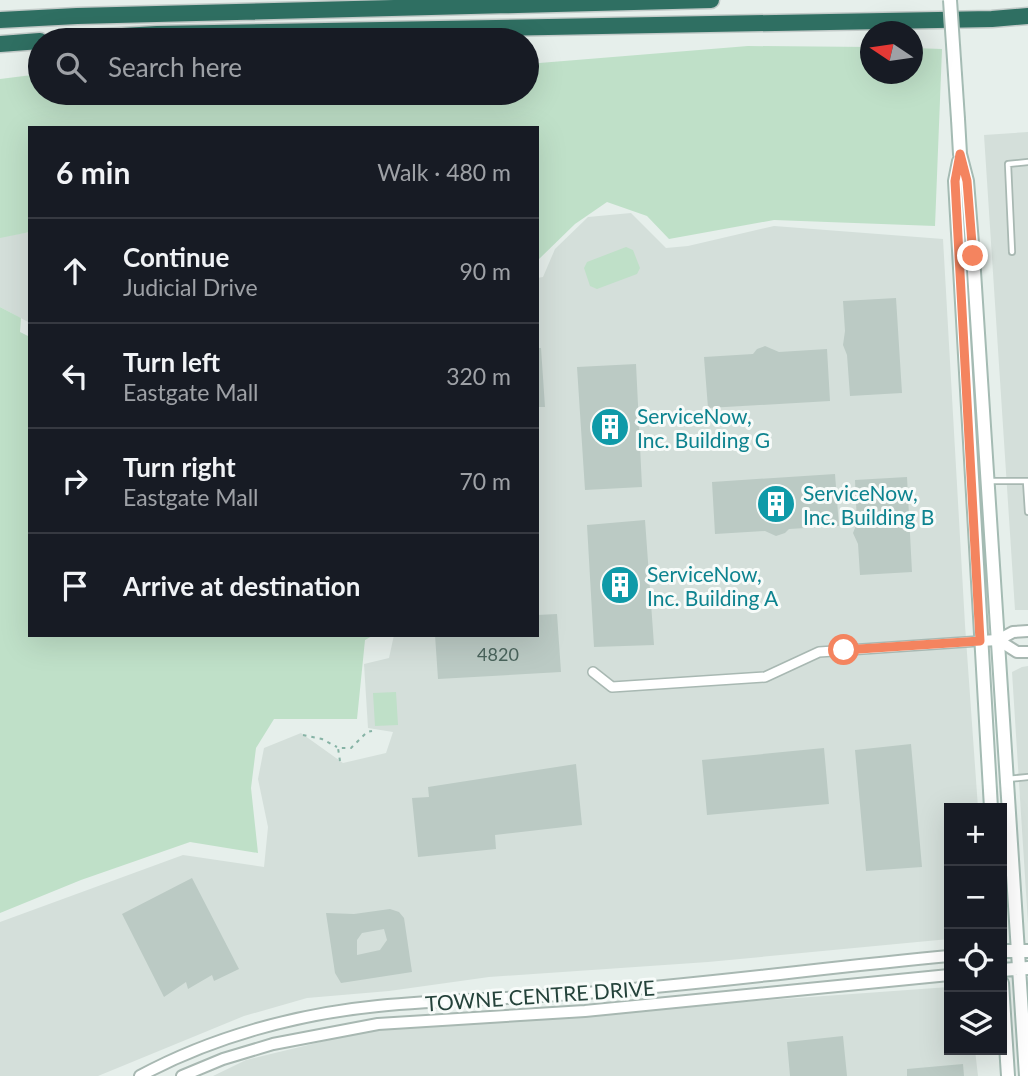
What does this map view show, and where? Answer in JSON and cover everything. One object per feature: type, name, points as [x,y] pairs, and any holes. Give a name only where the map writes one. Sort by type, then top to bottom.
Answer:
[{"type":"highway","points":[[0,12],[77,6],[408,0]]},
{"type":"highway","points":[[0,20],[710,0]]},
{"type":"highway","points":[[499,28],[992,19],[1028,16]]},
{"type":"highway","points":[[0,44],[28,42]]},
{"type":"main road","points":[[950,0],[960,154],[967,181],[989,481],[1006,779],[1023,951],[1026,1076]]},
{"type":"main road","points":[[960,154],[955,181],[991,803]]},
{"type":"main road","points":[[1003,992],[1008,1076]]},
{"type":"street","points":[[593,673],[612,687],[765,677],[818,652],[998,640],[1013,632],[1028,631]]},
{"type":"street","points":[[998,640],[1017,652],[1028,652]]},
{"type":"street","name":"TOWNE CENTRE DRIVE","points":[[140,1076],[193,1051],[230,1038],[326,1014],[377,1006],[584,993],[944,957]]},
{"type":"street","name":"TOWNE CENTRE DRIVE","points":[[182,1076],[223,1059],[263,1047],[378,1024],[585,1011],[944,975]]},
{"type":"lane","points":[[1012,252],[1008,164],[1028,162]]},
{"type":"lane","points":[[989,481],[1027,481],[1028,512]]},
{"type":"lane","points":[[1006,779],[1028,777]]},
{"type":"path","points":[[303,735],[323,739],[338,748],[351,748],[367,732],[372,731]]},
{"type":"path","points":[[338,748],[340,761]]},
{"type":"shaded area","points":[[1028,132],[1028,610],[1015,610],[984,135]]},
{"type":"shaded area","points":[[631,213],[666,248],[688,246],[774,226],[943,239],[978,803],[944,803],[944,939],[708,962],[489,977],[389,991],[307,998],[244,1016],[98,1076],[0,1076],[0,922],[183,855],[264,867],[268,827],[258,779],[264,748],[301,733],[343,763],[386,753],[393,732],[368,728],[364,664],[389,658],[394,637],[539,637],[539,278],[543,277],[555,249],[588,217]]},
{"type":"shaded area","points":[[28,232],[28,322],[0,307],[0,237]]},
{"type":"shaded area","points":[[1028,666],[1028,924],[1012,672]]},
{"type":"shaded area","points":[[944,987],[944,1055],[976,1055],[978,1076],[213,1076],[246,1060],[379,1028]]},
{"type":"green space","points":[[748,46],[860,47],[860,84],[923,84],[923,48],[942,49],[935,226],[774,220],[669,239],[647,216],[607,202],[575,224],[539,259],[539,126],[28,126],[28,232],[0,238],[0,79],[28,76],[28,105],[539,105],[539,63]]},
{"type":"green space","points":[[626,247],[633,250],[640,268],[637,274],[597,289],[590,286],[584,268],[587,262]]},
{"type":"green space","points":[[0,307],[21,318],[20,332],[28,336],[28,637],[370,637],[365,640],[357,719],[274,719],[256,748],[251,788],[258,853],[190,842],[81,880],[0,913]]},
{"type":"green space","points":[[396,692],[398,725],[375,726],[373,693]]},
{"type":"building","points":[[896,298],[902,393],[850,396],[847,355],[843,345],[843,301]]},
{"type":"building","points":[[765,346],[779,352],[827,349],[830,401],[708,408],[704,357],[753,354]]},
{"type":"building","points":[[539,348],[541,348],[545,407],[539,407]]},
{"type":"building","name":"ServiceNow, Inc. Building G","points":[[636,364],[642,487],[585,490],[577,367]]},
{"type":"building","name":"ServiceNow, Inc. Building B","points":[[835,474],[839,526],[789,529],[776,536],[765,531],[715,534],[712,482]]},
{"type":"building","points":[[907,477],[912,572],[860,575],[858,544],[853,533],[857,523],[855,480]]},
{"type":"building","name":"ServiceNow, Inc. Building A","points":[[645,520],[654,645],[594,647],[587,525]]},
{"type":"building","points":[[557,614],[561,672],[438,679],[435,637],[539,637],[539,615]]},
{"type":"building","points":[[911,744],[922,867],[866,871],[855,750]]},
{"type":"building","points":[[824,748],[829,804],[707,815],[702,760]]},
{"type":"building","points":[[576,764],[582,825],[495,835],[496,849],[418,857],[412,798],[429,797],[428,787]]},
{"type":"building","points":[[192,878],[239,969],[214,981],[212,975],[188,989],[186,982],[164,997],[122,914]]},
{"type":"building","points":[[390,909],[399,912],[404,918],[412,972],[341,983],[335,973],[326,913],[354,914]],"holes":[[[384,929],[387,940],[380,950],[357,955],[357,940],[362,933]]]},
{"type":"building","points":[[843,1036],[847,1076],[790,1076],[787,1042]]},
{"type":"building","points":[[963,1064],[964,1076],[907,1076],[907,1069]]},
{"type":"place","name":"ServiceNow, Inc. Building G","points":[[610,427]]},
{"type":"place","name":"ServiceNow, Inc. Building B","points":[[776,504]]},
{"type":"place","name":"ServiceNow, Inc. Building A","points":[[620,585]]},
{"type":"route","points":[[844,650],[980,641],[955,181],[960,154],[967,181],[973,256]]}]
